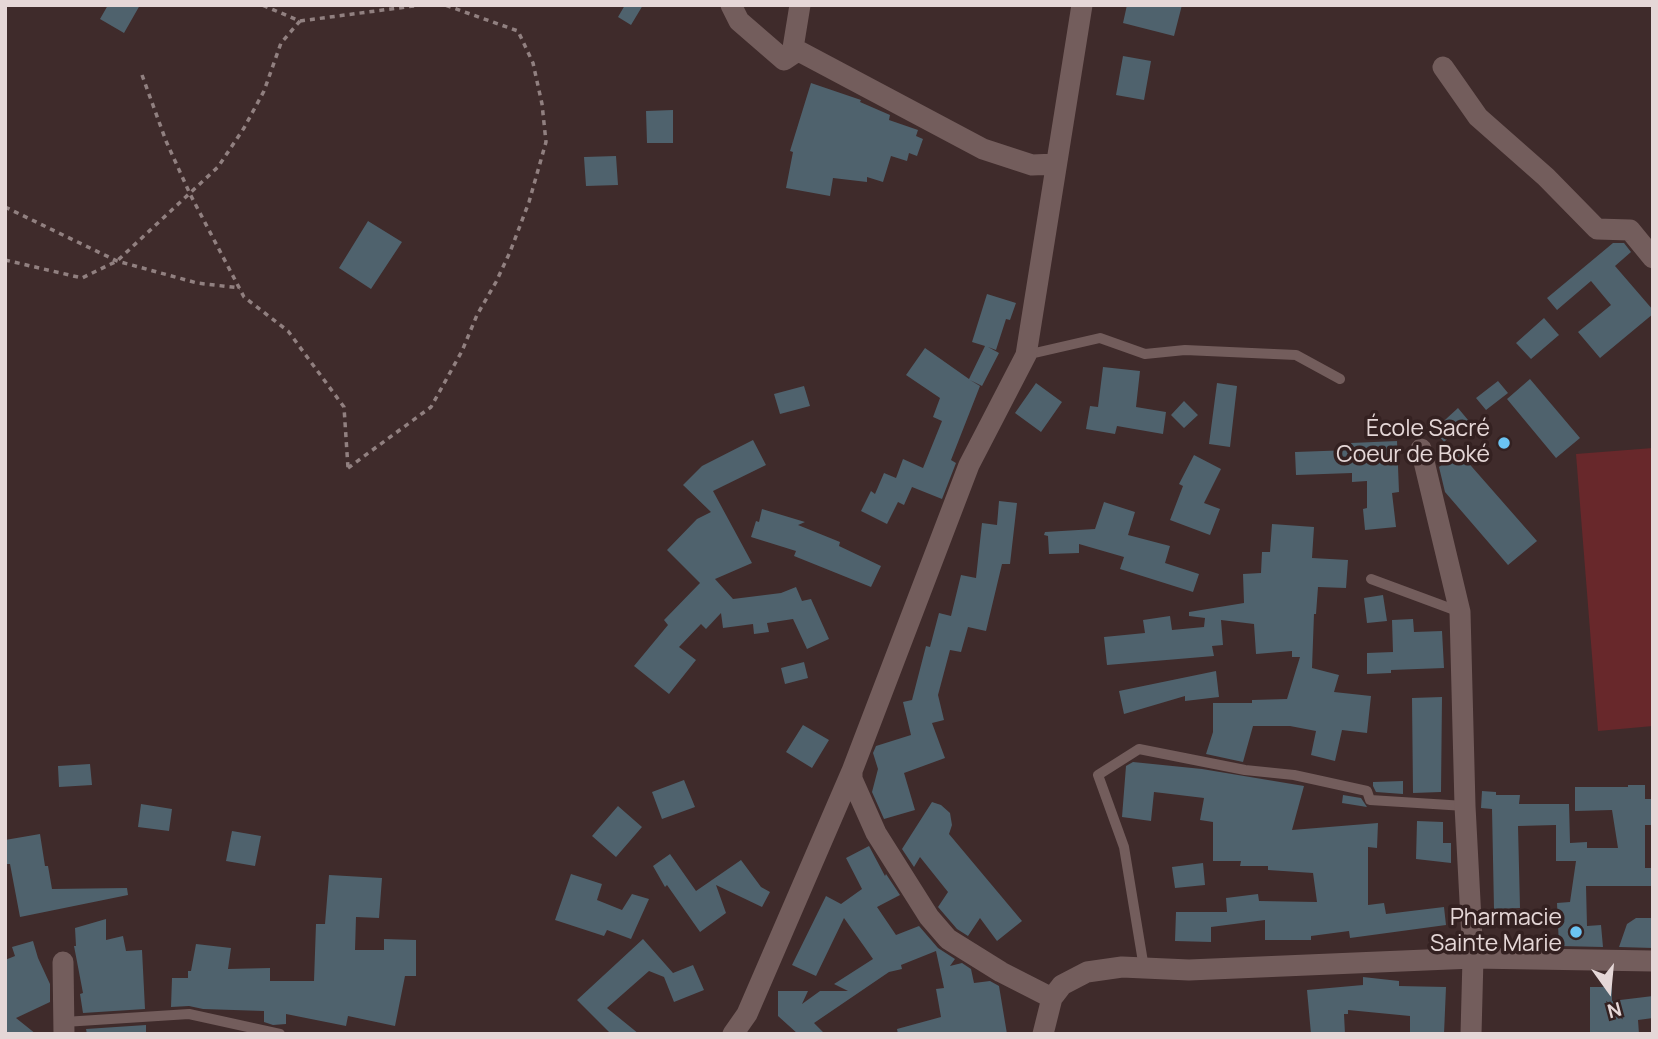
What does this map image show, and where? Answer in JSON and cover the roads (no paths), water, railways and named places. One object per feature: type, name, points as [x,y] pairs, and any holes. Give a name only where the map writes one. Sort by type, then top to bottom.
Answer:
[{"type":"street","points":[[731,5],[739,21],[784,60],[793,54],[800,5]]},
{"type":"street","points":[[733,1034],[747,1014],[852,771],[969,465],[1027,355],[1083,5]]},
{"type":"street","points":[[793,48],[983,149],[1032,165],[1056,164]]},
{"type":"street","points":[[1443,67],[1478,117],[1546,177],[1597,229],[1630,230],[1653,258]]},
{"type":"street","points":[[1421,449],[1460,612],[1465,806],[1473,958],[1471,1034]]},
{"type":"street","points":[[852,771],[852,779],[876,833],[929,917],[948,939],[1001,972],[1052,998]]},
{"type":"street","points":[[1043,1034],[1052,998],[1062,985],[1087,972],[1122,967],[1189,970],[1473,958],[1653,961]]},
{"type":"street","points":[[63,962],[64,1028]]},
{"type":"lane","points":[[1027,355],[1100,338],[1144,355],[1185,350],[1296,355],[1340,379]]},
{"type":"lane","points":[[1371,579],[1460,612]]},
{"type":"lane","points":[[1144,968],[1124,847],[1098,775],[1139,750],[1245,770],[1294,775],[1367,791],[1370,800],[1465,806]]},
{"type":"lane","points":[[64,1028],[189,1014],[280,1034]]},
{"type":"place","name":"École Sacré Coeur de Boké","points":[[1504,443]]},
{"type":"place","name":"Pharmacie Sainte Marie","points":[[1576,932]]}]
